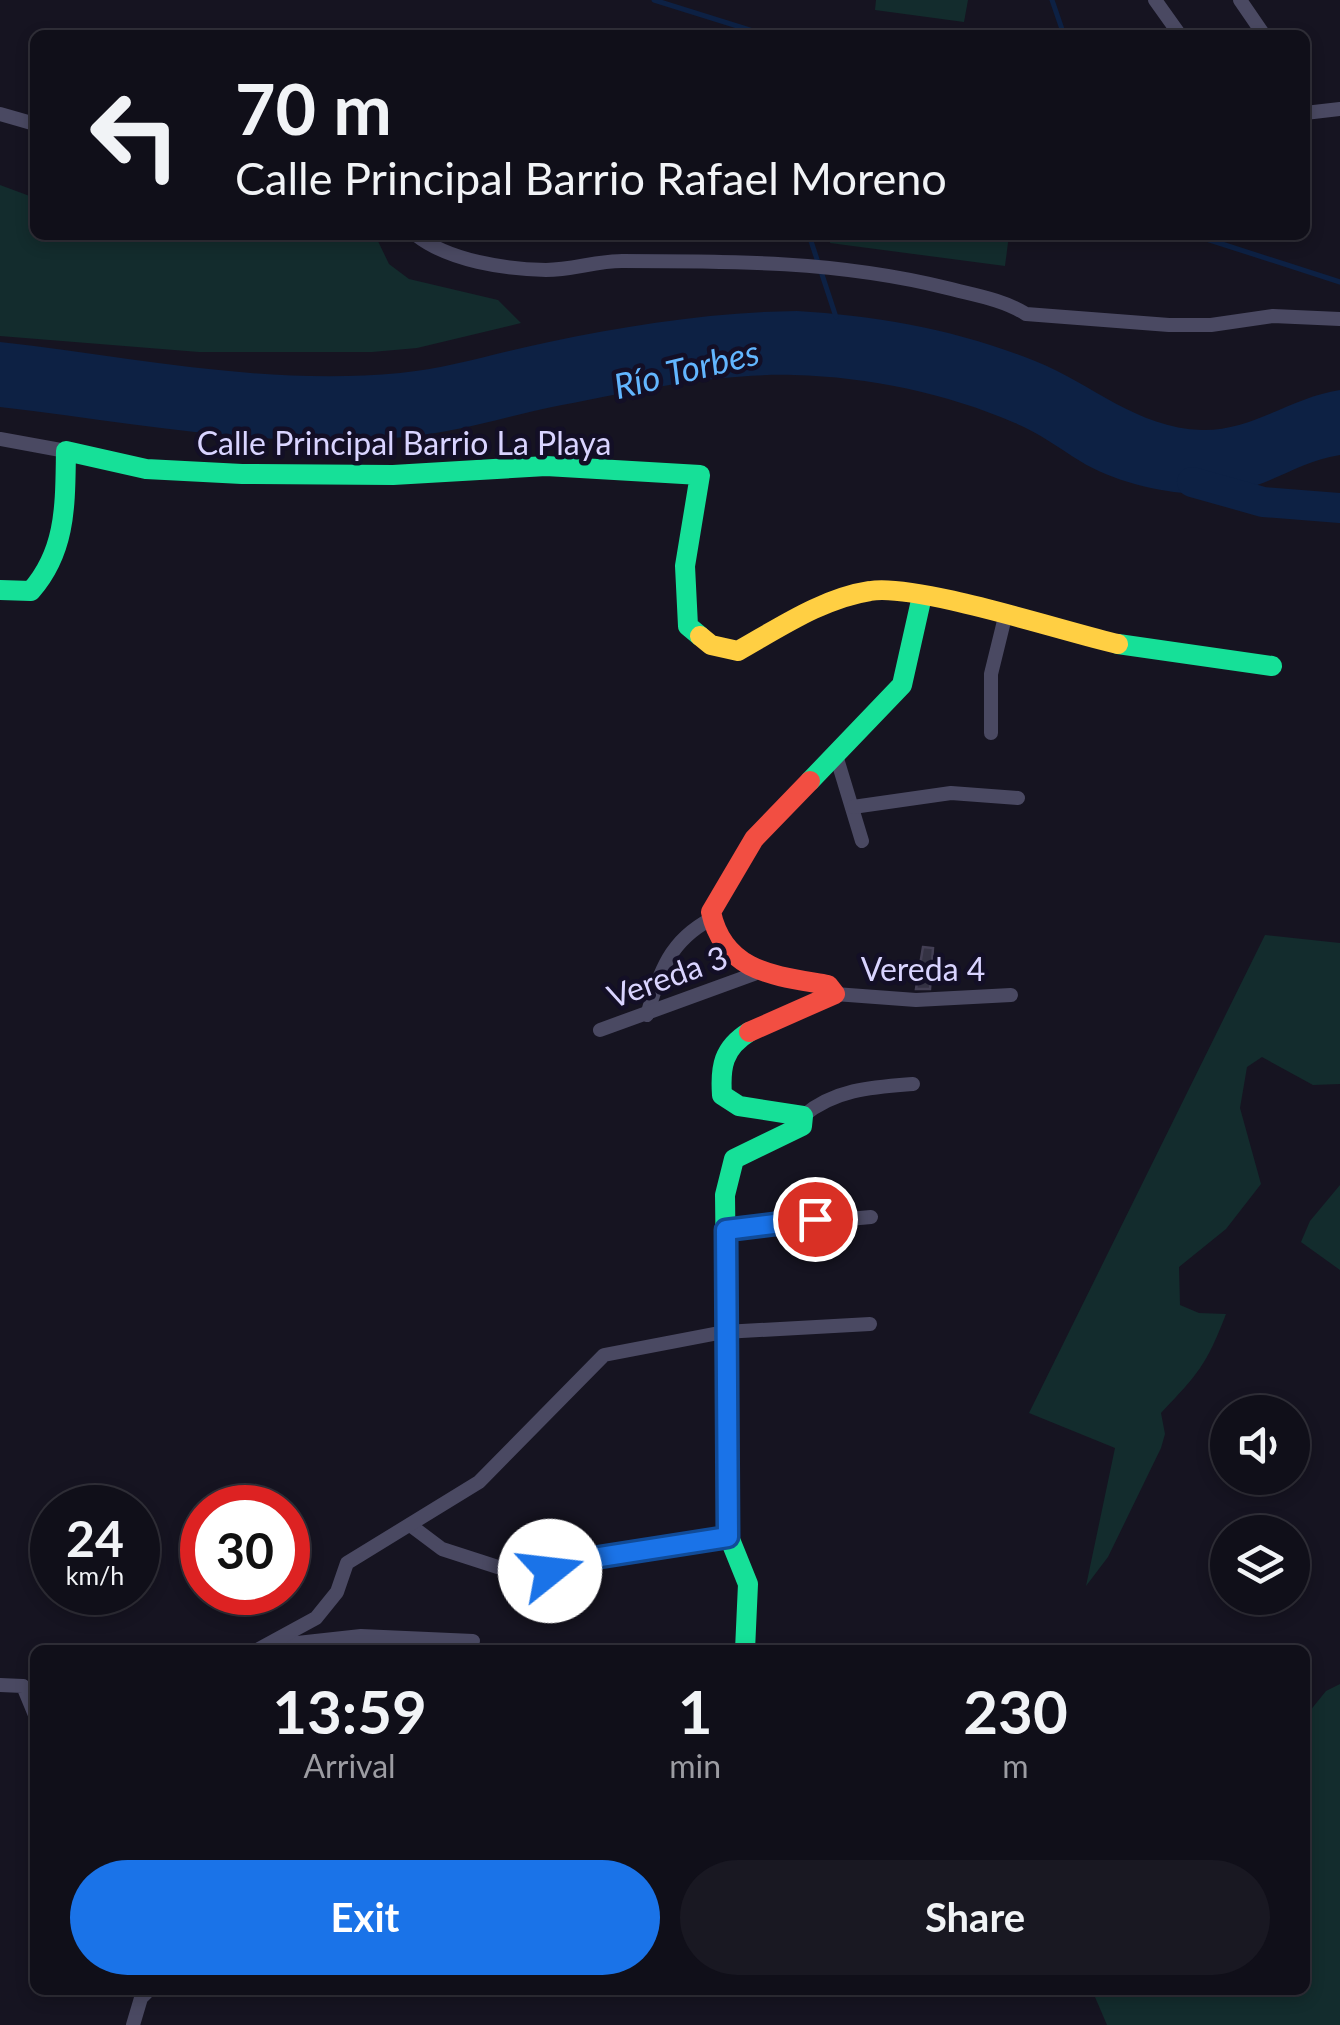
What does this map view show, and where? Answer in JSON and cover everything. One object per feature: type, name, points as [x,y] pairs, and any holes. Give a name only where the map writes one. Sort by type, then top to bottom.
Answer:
[{"type":"street","points":[[1155,0],[1176,30]]},
{"type":"street","points":[[1240,0],[1261,30]]},
{"type":"street","points":[[1310,112],[1340,109]]},
{"type":"street","points":[[0,114],[30,123]]},
{"type":"street","points":[[423,240],[443,254],[547,270],[605,261],[694,264],[778,260],[896,276],[1009,304],[1026,314],[1168,325],[1211,325],[1273,316],[1340,319]]},
{"type":"street","points":[[0,439],[66,451],[63,528],[52,571],[31,590],[0,590]]},
{"type":"street","name":"Calle Principal Barrio La Playa","points":[[66,451],[146,469],[242,474],[393,474],[546,466],[700,475],[685,566],[688,626],[711,645],[738,651],[839,599],[872,590],[922,596],[1148,652],[1272,666]]},
{"type":"street","points":[[803,1116],[739,1106],[722,1095],[718,1078],[732,1042],[762,1022],[796,1016],[835,994],[828,985],[754,974],[740,965],[711,919],[711,907],[754,839],[902,685],[922,596]]},
{"type":"street","points":[[991,733],[991,674],[1005,616]]},
{"type":"street","points":[[835,752],[862,841]]},
{"type":"street","points":[[853,808],[950,792],[1018,798]]},
{"type":"street","points":[[647,1015],[663,962],[688,931],[711,919]]},
{"type":"street","name":"Vereda 3","points":[[600,1030],[754,974]]},
{"type":"street","name":"Vereda 4","points":[[835,994],[916,1000],[1011,995]]},
{"type":"street","points":[[745,1645],[748,1584],[728,1537],[724,1332],[727,1176],[734,1159],[765,1138],[794,1132],[802,1126],[803,1116],[817,1104],[860,1088],[914,1084]]},
{"type":"street","points":[[726,1230],[870,1217]]},
{"type":"street","points":[[265,1645],[316,1618],[336,1592],[348,1563],[479,1482],[604,1355],[724,1332],[870,1324]]},
{"type":"street","points":[[410,1525],[442,1549],[507,1570],[550,1571],[600,1557],[728,1537]]},
{"type":"street","points":[[285,1645],[362,1636],[474,1641]]},
{"type":"street","points":[[0,1685],[29,1688]]},
{"type":"street","points":[[133,2025],[144,1995]]},
{"type":"green space","points":[[876,0],[968,0],[964,22],[875,10]]},
{"type":"green space","points":[[0,185],[30,196],[30,240],[377,240],[389,264],[409,279],[498,300],[521,323],[417,348],[372,352],[199,352],[0,336]]},
{"type":"green space","points":[[830,240],[1008,240],[1005,266],[830,243]]},
{"type":"green space","points":[[1265,935],[1340,943],[1340,1084],[1313,1085],[1262,1057],[1247,1067],[1240,1108],[1261,1184],[1226,1229],[1179,1267],[1180,1305],[1199,1313],[1226,1314],[1200,1368],[1161,1413],[1165,1434],[1161,1448],[1108,1557],[1086,1586],[1115,1448],[1029,1413]]},
{"type":"green space","points":[[1340,1185],[1340,1270],[1301,1242],[1310,1221]]},
{"type":"green space","points":[[1340,1684],[1340,2025],[1107,2025],[1094,1995],[1310,1995],[1310,1711],[1326,1691]]},
{"type":"water","points":[[797,311],[888,321],[977,341],[1035,361],[1135,413],[1178,427],[1202,430],[1238,425],[1340,390],[1340,455],[1239,490],[1219,494],[1166,491],[1106,474],[1024,427],[962,403],[879,383],[794,375],[678,384],[446,431],[353,440],[202,433],[0,407],[0,342],[249,373],[349,376],[438,367],[641,325]]},
{"type":"building","points":[[923,947],[933,948],[930,989],[916,989]]},
{"type":"waterway","points":[[654,0],[750,30]]},
{"type":"waterway","points":[[1052,0],[1062,30]]},
{"type":"waterway","points":[[811,240],[836,317]]},
{"type":"waterway","points":[[1210,240],[1340,282]]},
{"type":"waterway","name":"Río Torbes","points":[[1192,482],[1263,502],[1340,508]]},
{"type":"traffic: fast","points":[[0,590],[31,591],[52,559],[62,525],[66,451],[146,469],[242,474],[393,475],[546,466],[700,475],[685,566],[688,626],[700,636]]},
{"type":"traffic: fast","points":[[810,781],[902,685],[922,596]]},
{"type":"traffic: fast","points":[[1118,644],[1272,666]]},
{"type":"traffic: fast","points":[[745,1645],[748,1584],[729,1537],[725,1195],[734,1159],[802,1126],[803,1116],[739,1106],[722,1095],[725,1059],[749,1032]]},
{"type":"traffic: slow","points":[[700,636],[711,645],[738,651],[835,600],[892,590],[955,601],[1118,644]]},
{"type":"traffic: jam","points":[[749,1032],[835,994],[828,985],[772,974],[740,960],[718,932],[711,912],[754,839],[810,781]]},
{"type":"route","points":[[550,1571],[600,1557],[728,1537],[726,1230],[815,1219]]}]
